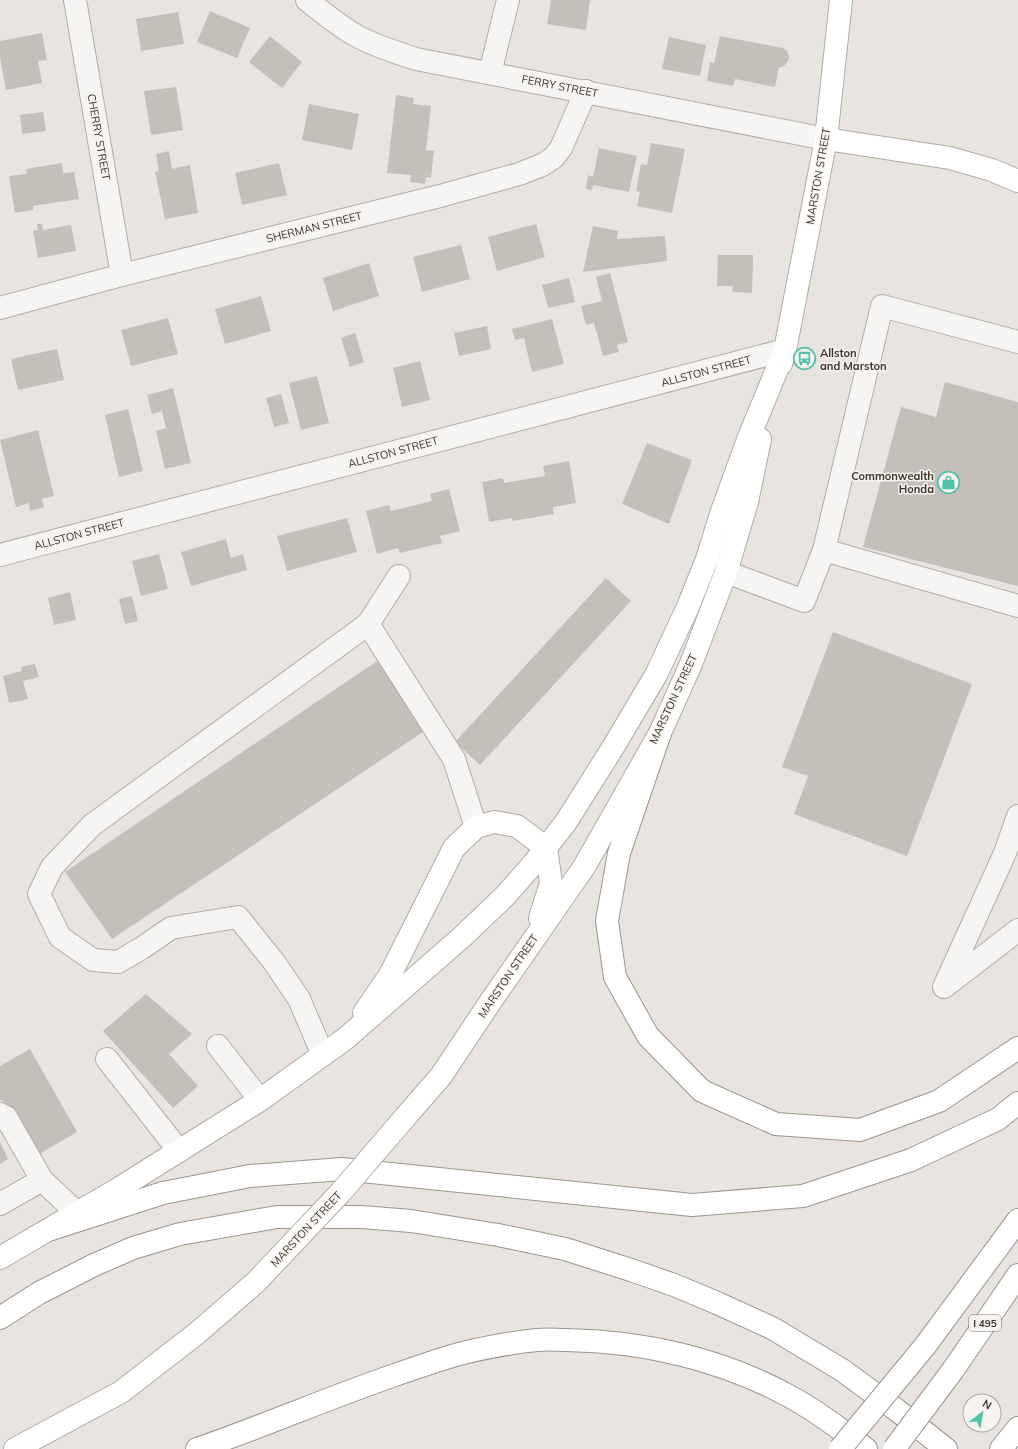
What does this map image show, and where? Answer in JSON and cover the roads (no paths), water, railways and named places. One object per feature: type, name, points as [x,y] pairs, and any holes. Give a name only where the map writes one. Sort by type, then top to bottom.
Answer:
[{"type":"main road","name":"MARSTON STREET","points":[[15,1449],[121,1392],[196,1334],[256,1282],[341,1192],[440,1076],[584,867],[660,733],[690,664],[726,572],[747,502],[762,430],[785,350],[826,139],[841,0]]},
{"type":"main road","points":[[826,139],[950,158],[992,170],[1018,181]]},
{"type":"main road","name":"MARSTON STREET","points":[[0,1258],[118,1189],[260,1100],[346,1039],[506,896],[566,822],[656,675],[687,609],[704,566],[722,511],[749,438],[785,350]]},
{"type":"main road","points":[[660,733],[619,853],[607,921],[615,977],[648,1036],[702,1091],[776,1124],[860,1130],[939,1101],[1018,1048]]},
{"type":"main road","points":[[346,1039],[390,975],[454,848],[476,827],[494,822],[517,826],[546,848],[551,883],[534,938]]},
{"type":"main road","points":[[48,1230],[163,1193],[192,1187],[250,1176],[342,1170],[692,1205],[803,1196],[911,1160],[998,1119],[1018,1103]]},
{"type":"main road","points":[[0,1318],[39,1293],[94,1266],[133,1248],[180,1234],[277,1217],[361,1217],[411,1221],[498,1234],[565,1249],[674,1285],[717,1303],[772,1328],[842,1370],[898,1411],[946,1449]]},
{"type":"main road","points":[[840,1449],[925,1346],[1018,1220]]},
{"type":"main road","name":"I 495","points":[[894,1449],[953,1370],[1018,1275]]},
{"type":"main road","points":[[197,1449],[253,1429],[361,1386],[435,1361],[495,1346],[537,1340],[597,1341],[647,1347],[704,1360],[749,1377],[789,1396],[823,1417],[866,1449]]},
{"type":"main road","points":[[1001,1449],[1018,1428]]},
{"type":"street","name":"CHERRY STREET","points":[[76,0],[122,274]]},
{"type":"street","name":"FERRY STREET","points":[[307,0],[355,35],[380,47],[416,59],[826,139]]},
{"type":"street","points":[[490,73],[508,0]]},
{"type":"street","name":"SHERMAN STREET","points":[[0,308],[122,274],[440,196],[519,174],[542,165],[553,158],[561,148],[586,91]]},
{"type":"street","points":[[726,572],[804,601],[824,550],[882,306],[1018,342]]},
{"type":"street","name":"ALLSTON STREET","points":[[0,555],[785,350]]},
{"type":"street","points":[[824,550],[1018,606]]},
{"type":"street","points":[[323,1055],[299,999],[274,962],[238,917],[171,928],[118,962],[93,960],[60,937],[39,894],[52,866],[92,825],[368,624],[399,576]]},
{"type":"street","points":[[368,624],[454,759],[476,827]]},
{"type":"street","points":[[1018,816],[1012,855],[944,987],[1018,930]]},
{"type":"street","points":[[218,1046],[260,1100]]},
{"type":"street","points":[[107,1059],[179,1151]]},
{"type":"street","points":[[0,1114],[6,1117],[42,1180],[77,1213]]},
{"type":"street","points":[[0,1204],[42,1180]]},
{"type":"place","name":"Allston and Marston","points":[[804,359]]},
{"type":"place","name":"Commonwealth Honda","points":[[949,482]]}]
